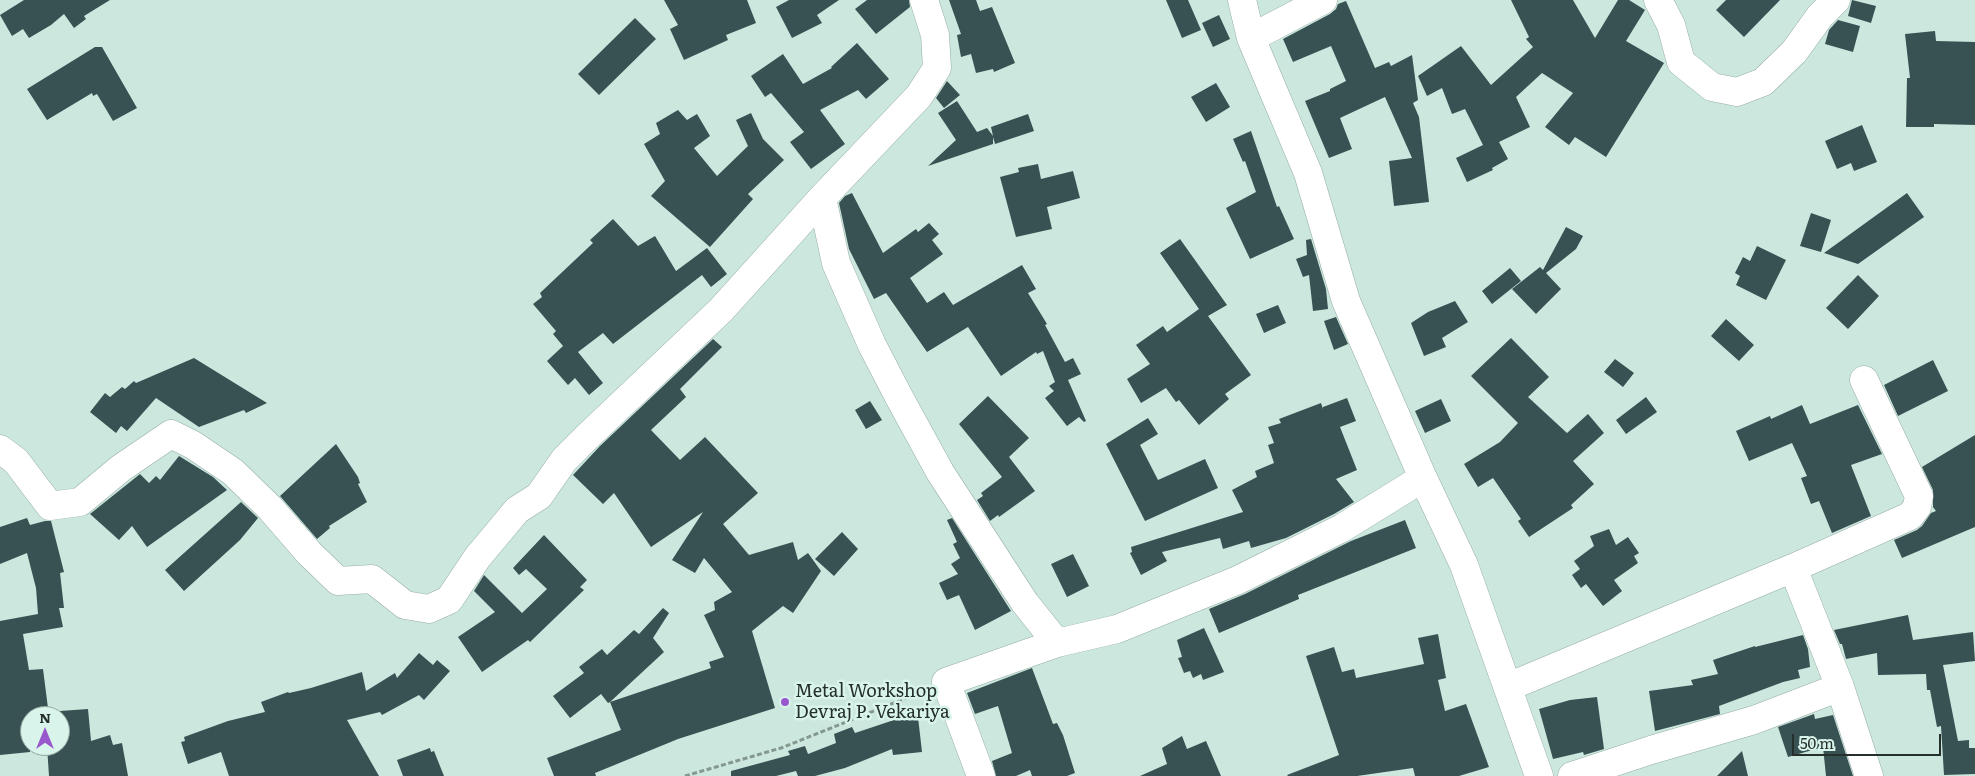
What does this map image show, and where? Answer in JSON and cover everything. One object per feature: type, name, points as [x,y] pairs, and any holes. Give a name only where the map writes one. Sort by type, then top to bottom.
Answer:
[{"type":"street","points":[[0,449],[16,461],[50,506],[80,502],[121,468],[171,434],[193,444],[233,472],[270,508],[309,553],[338,581],[372,579],[405,605],[429,609],[449,600],[477,558],[517,510],[540,496],[564,460],[721,310],[822,198],[920,96],[937,68],[935,35],[924,0]]},
{"type":"street","points":[[1242,0],[1251,38],[1308,173],[1346,301],[1423,478],[1464,565],[1539,776]]},
{"type":"street","points":[[1251,38],[1323,0]]},
{"type":"street","points":[[1658,0],[1671,25],[1681,62],[1712,88],[1737,92],[1763,82],[1794,52],[1820,16],[1836,0]]},
{"type":"street","points":[[822,198],[836,263],[872,345],[898,397],[946,480],[1025,603],[1057,643]]},
{"type":"street","points":[[1508,687],[1793,568],[1910,516],[1916,508],[1918,496],[1864,380]]},
{"type":"street","points":[[981,776],[946,682],[1057,643],[1117,629],[1238,580],[1342,528],[1423,478]]},
{"type":"street","points":[[1793,568],[1840,687],[1869,776]]},
{"type":"street","points":[[1572,776],[1651,750],[1754,720],[1840,687]]},
{"type":"path","points":[[684,776],[782,748],[946,682]]},
{"type":"building","points":[[24,0],[110,0],[84,16],[86,19],[74,28],[64,14],[51,25],[29,38],[23,29],[12,36],[0,15]]},
{"type":"building","points":[[664,0],[747,0],[756,23],[726,35],[728,40],[684,60],[670,29],[678,25]]},
{"type":"building","points":[[789,0],[839,0],[817,15],[822,23],[792,38],[776,7]]},
{"type":"building","points":[[867,0],[909,0],[910,7],[876,34],[855,9]]},
{"type":"building","points":[[949,0],[976,0],[980,11],[992,7],[1015,63],[994,72],[993,69],[976,73],[971,54],[961,57],[957,35],[961,34]]},
{"type":"building","points":[[1166,0],[1188,0],[1201,30],[1182,38]]},
{"type":"building","points":[[1511,0],[1573,0],[1595,38],[1618,0],[1629,0],[1645,10],[1626,41],[1664,63],[1606,157],[1575,137],[1569,145],[1545,127],[1573,93],[1542,73],[1516,97],[1530,127],[1499,142],[1508,159],[1492,168],[1493,170],[1467,182],[1456,158],[1483,145],[1465,109],[1452,114],[1442,88],[1427,96],[1418,76],[1461,46],[1491,85],[1533,47],[1526,39],[1529,37]]},
{"type":"building","points":[[1726,0],[1780,0],[1744,37],[1716,10]]},
{"type":"building","points":[[1852,0],[1876,6],[1871,23],[1848,16]]},
{"type":"building","points":[[1346,1],[1375,68],[1389,62],[1391,66],[1412,55],[1418,100],[1413,103],[1419,117],[1429,202],[1394,206],[1389,161],[1412,158],[1385,97],[1340,118],[1352,149],[1329,158],[1305,101],[1330,91],[1330,89],[1346,81],[1331,46],[1293,62],[1283,39],[1330,14],[1336,9],[1338,4]]},
{"type":"building","points":[[1219,15],[1230,39],[1213,47],[1202,23]]},
{"type":"building","points":[[635,18],[656,39],[599,95],[578,74]]},
{"type":"building","points":[[1838,20],[1860,26],[1853,52],[1825,44],[1829,30]]},
{"type":"building","points":[[1935,31],[1936,41],[1975,42],[1975,125],[1934,124],[1934,127],[1906,127],[1907,78],[1910,78],[1905,34]]},
{"type":"building","points":[[857,43],[889,79],[866,99],[858,90],[820,110],[845,144],[811,169],[790,142],[804,132],[771,93],[765,97],[751,76],[783,54],[803,84],[832,68]]},
{"type":"building","points":[[95,47],[102,47],[137,108],[113,121],[97,94],[93,96],[92,93],[47,120],[27,89]]},
{"type":"building","points":[[947,81],[960,95],[944,108],[936,98]]},
{"type":"building","points":[[1216,83],[1230,107],[1206,122],[1191,97]]},
{"type":"building","points":[[957,101],[977,132],[987,128],[993,136],[991,127],[1028,114],[1034,131],[995,144],[993,137],[993,144],[928,166],[956,140],[938,113]]},
{"type":"building","points":[[678,110],[687,120],[697,114],[710,136],[694,148],[717,176],[748,146],[736,120],[751,113],[763,139],[784,160],[748,194],[753,199],[710,247],[651,196],[665,181],[644,144],[660,134],[656,123]]},
{"type":"building","points":[[1862,125],[1877,162],[1854,171],[1851,163],[1837,169],[1825,141]]},
{"type":"building","points":[[1251,131],[1277,207],[1279,206],[1294,239],[1250,259],[1226,208],[1256,192],[1245,161],[1243,162],[1233,139]]},
{"type":"building","points":[[1038,164],[1041,179],[1073,171],[1080,198],[1047,207],[1052,229],[1016,237],[1000,177],[1019,172],[1018,168]]},
{"type":"building","points":[[852,193],[883,253],[916,229],[918,232],[929,223],[939,234],[932,240],[943,254],[910,278],[927,303],[944,292],[953,305],[1022,265],[1036,289],[1028,293],[1047,324],[1045,325],[1065,362],[1073,358],[1081,374],[1068,380],[1086,421],[1084,422],[1079,417],[1067,426],[1045,398],[1054,391],[1049,386],[1055,382],[1043,351],[1037,354],[1036,352],[1001,376],[968,327],[927,352],[886,293],[874,299],[849,249],[839,203],[845,196]]},
{"type":"building","points":[[1907,193],[1924,217],[1858,264],[1824,253]]},
{"type":"building","points":[[1811,213],[1831,220],[1821,252],[1800,246]]},
{"type":"building","points":[[613,219],[638,246],[655,236],[676,271],[707,248],[727,274],[711,287],[702,275],[613,344],[603,333],[578,352],[603,383],[589,395],[575,378],[568,385],[547,361],[563,346],[553,334],[556,331],[533,304],[542,297],[540,293],[593,243],[590,240]]},
{"type":"building","points":[[1566,227],[1583,236],[1576,249],[1546,273],[1561,289],[1536,314],[1512,289],[1540,267],[1543,270]]},
{"type":"building","points":[[1180,239],[1227,305],[1208,316],[1251,375],[1225,394],[1229,399],[1199,425],[1179,400],[1176,402],[1166,388],[1141,403],[1127,379],[1150,364],[1136,345],[1163,326],[1167,332],[1199,309],[1160,253]]},
{"type":"building","points":[[1311,239],[1326,289],[1328,309],[1313,311],[1309,275],[1303,277],[1296,259],[1307,255],[1306,240]]},
{"type":"building","points":[[1757,246],[1786,260],[1766,300],[1736,285],[1740,276],[1735,273],[1743,257],[1750,261]]},
{"type":"building","points":[[1510,268],[1521,281],[1492,304],[1482,291]]},
{"type":"building","points":[[1858,275],[1879,296],[1848,329],[1826,308]]},
{"type":"building","points":[[1455,301],[1468,322],[1442,338],[1446,347],[1424,356],[1411,323],[1428,312]]},
{"type":"building","points":[[1278,305],[1286,323],[1264,333],[1256,314]]},
{"type":"building","points":[[1336,317],[1348,344],[1334,350],[1324,321]]},
{"type":"building","points":[[1726,319],[1754,345],[1739,361],[1711,336]]},
{"type":"building","points":[[1511,338],[1549,377],[1528,397],[1567,433],[1588,414],[1604,433],[1573,461],[1594,484],[1571,505],[1573,508],[1529,537],[1518,521],[1521,519],[1493,478],[1478,487],[1464,464],[1500,442],[1518,423],[1471,376]]},
{"type":"building","points":[[713,339],[722,347],[680,389],[686,397],[651,430],[680,460],[705,437],[758,493],[723,524],[749,555],[793,542],[798,560],[808,553],[821,571],[793,613],[783,606],[752,631],[775,708],[678,739],[595,773],[596,776],[554,776],[547,758],[621,730],[610,702],[711,668],[709,662],[724,657],[704,615],[715,610],[714,602],[732,592],[704,558],[695,573],[672,560],[703,512],[651,547],[614,493],[603,504],[573,475],[600,446]]},
{"type":"building","points":[[194,358],[267,403],[246,413],[244,410],[199,427],[156,398],[127,431],[121,426],[116,433],[90,412],[105,393],[110,397],[122,387],[125,389],[134,381],[136,383]]},
{"type":"building","points":[[1615,359],[1634,373],[1623,387],[1604,372]]},
{"type":"building","points":[[1933,360],[1948,391],[1898,416],[1884,385]]},
{"type":"building","points":[[988,396],[1029,438],[1009,457],[1035,491],[999,517],[998,515],[990,521],[977,500],[983,496],[981,493],[1002,477],[959,424]]},
{"type":"building","points":[[1646,397],[1657,412],[1626,434],[1616,420]]},
{"type":"building","points":[[1347,398],[1356,421],[1340,427],[1357,470],[1336,479],[1354,502],[1286,538],[1251,548],[1249,541],[1223,549],[1220,538],[1162,552],[1167,561],[1141,575],[1130,553],[1132,552],[1131,547],[1243,512],[1232,490],[1257,477],[1255,471],[1274,463],[1268,445],[1274,443],[1268,427],[1281,423],[1279,419],[1321,403],[1323,409],[1323,407]]},
{"type":"building","points":[[1441,399],[1451,421],[1425,433],[1415,411]]},
{"type":"building","points":[[870,401],[882,420],[866,429],[855,410]]},
{"type":"building","points":[[1802,405],[1810,424],[1858,405],[1882,454],[1851,465],[1871,516],[1832,533],[1819,501],[1811,504],[1801,478],[1807,476],[1792,443],[1749,461],[1736,431],[1770,416],[1771,419]]},
{"type":"building","points":[[1148,418],[1158,434],[1140,445],[1158,480],[1205,459],[1218,488],[1145,521],[1106,444]]},
{"type":"building","points":[[1975,435],[1975,527],[1902,558],[1894,540],[1917,530],[1931,513],[1936,511],[1933,507],[1933,490],[1922,467]]},
{"type":"building","points":[[336,444],[358,477],[360,483],[358,484],[367,502],[329,526],[330,528],[317,539],[280,496]]},
{"type":"building","points":[[179,456],[213,477],[227,490],[147,547],[132,526],[119,540],[90,514],[140,474],[149,483],[156,476],[160,480]]},
{"type":"building","points":[[241,502],[258,518],[240,540],[184,591],[165,570]]},
{"type":"building","points":[[27,518],[30,525],[51,521],[64,572],[60,573],[64,608],[59,608],[63,627],[23,634],[29,670],[43,669],[48,706],[20,706],[20,753],[0,755],[0,621],[38,614],[36,588],[27,553],[0,564],[0,527]]},
{"type":"building","points":[[952,518],[1011,611],[975,630],[959,595],[947,600],[939,583],[958,574],[951,564],[960,558],[953,544],[957,542],[947,520]]},
{"type":"building","points":[[1405,520],[1416,548],[1298,595],[1299,599],[1219,633],[1209,609],[1245,594],[1351,541]]},
{"type":"building","points":[[1609,529],[1616,545],[1628,537],[1639,553],[1634,556],[1638,563],[1614,580],[1622,591],[1603,606],[1586,584],[1581,588],[1572,575],[1580,569],[1574,561],[1594,546],[1590,536]]},
{"type":"building","points":[[842,532],[858,549],[834,576],[815,559]]},
{"type":"building","points":[[544,535],[587,580],[580,587],[584,590],[530,642],[528,640],[482,672],[458,637],[495,612],[474,591],[484,575],[522,613],[547,589],[526,569],[519,575],[513,568]]},
{"type":"building","points":[[1073,554],[1089,586],[1067,597],[1051,564]]},
{"type":"building","points":[[663,608],[669,613],[653,638],[664,652],[608,703],[601,694],[570,718],[553,696],[584,673],[579,667],[602,649],[607,655],[634,630],[639,634]]},
{"type":"building","points":[[1908,615],[1913,640],[1973,632],[1975,661],[1943,665],[1958,741],[1969,740],[1969,748],[1975,748],[1975,774],[1944,775],[1941,726],[1937,727],[1930,690],[1927,690],[1926,674],[1878,675],[1877,653],[1846,659],[1842,644],[1840,644],[1834,630]]},
{"type":"building","points":[[1204,628],[1224,672],[1203,680],[1201,674],[1193,678],[1190,671],[1184,673],[1178,658],[1182,657],[1177,640]]},
{"type":"building","points":[[1438,634],[1446,678],[1438,680],[1445,711],[1466,704],[1489,767],[1459,776],[1415,776],[1413,768],[1357,776],[1287,775],[1339,755],[1306,656],[1334,647],[1342,672],[1354,669],[1356,678],[1424,664],[1418,638]]},
{"type":"building","points":[[1803,635],[1808,649],[1810,667],[1798,670],[1800,678],[1783,682],[1719,706],[1720,714],[1655,731],[1649,691],[1693,685],[1691,680],[1718,674],[1713,660],[1755,646]]},
{"type":"building","points":[[419,653],[433,665],[437,660],[450,671],[424,700],[419,695],[382,715],[380,712],[347,720],[379,776],[229,776],[221,752],[188,764],[181,742],[185,741],[184,737],[228,721],[265,712],[261,702],[288,692],[311,688],[362,672],[366,691],[395,673],[397,678]]},
{"type":"building","points":[[1032,668],[1053,724],[1057,723],[1063,735],[1075,773],[1067,776],[1032,776],[1030,770],[1016,776],[996,776],[992,761],[1012,753],[998,706],[975,714],[967,693]]},
{"type":"building","points":[[1597,697],[1604,749],[1584,755],[1583,752],[1553,759],[1539,709],[1570,700]]},
{"type":"building","points":[[88,709],[91,741],[110,735],[113,745],[122,743],[128,776],[49,776],[48,756],[70,756],[70,710]]},
{"type":"building","points":[[1814,714],[1815,719],[1833,715],[1853,776],[1826,776],[1823,747],[1788,757],[1778,727]]},
{"type":"building","points":[[918,717],[922,752],[893,755],[892,749],[845,768],[815,776],[798,776],[796,771],[776,776],[731,776],[731,771],[790,755],[788,751],[805,746],[808,754],[836,743],[834,734],[852,727],[855,733],[894,720]]},
{"type":"building","points":[[1182,736],[1187,749],[1206,741],[1221,776],[1140,776],[1167,764],[1162,748]]},
{"type":"building","points":[[430,748],[431,752],[434,751],[444,776],[403,776],[397,760]]},
{"type":"building","points":[[1742,751],[1748,776],[1717,776]]},
{"type":"place","name":"Metal Workshop Devraj P. Vekariya","points":[[785,702]]}]
